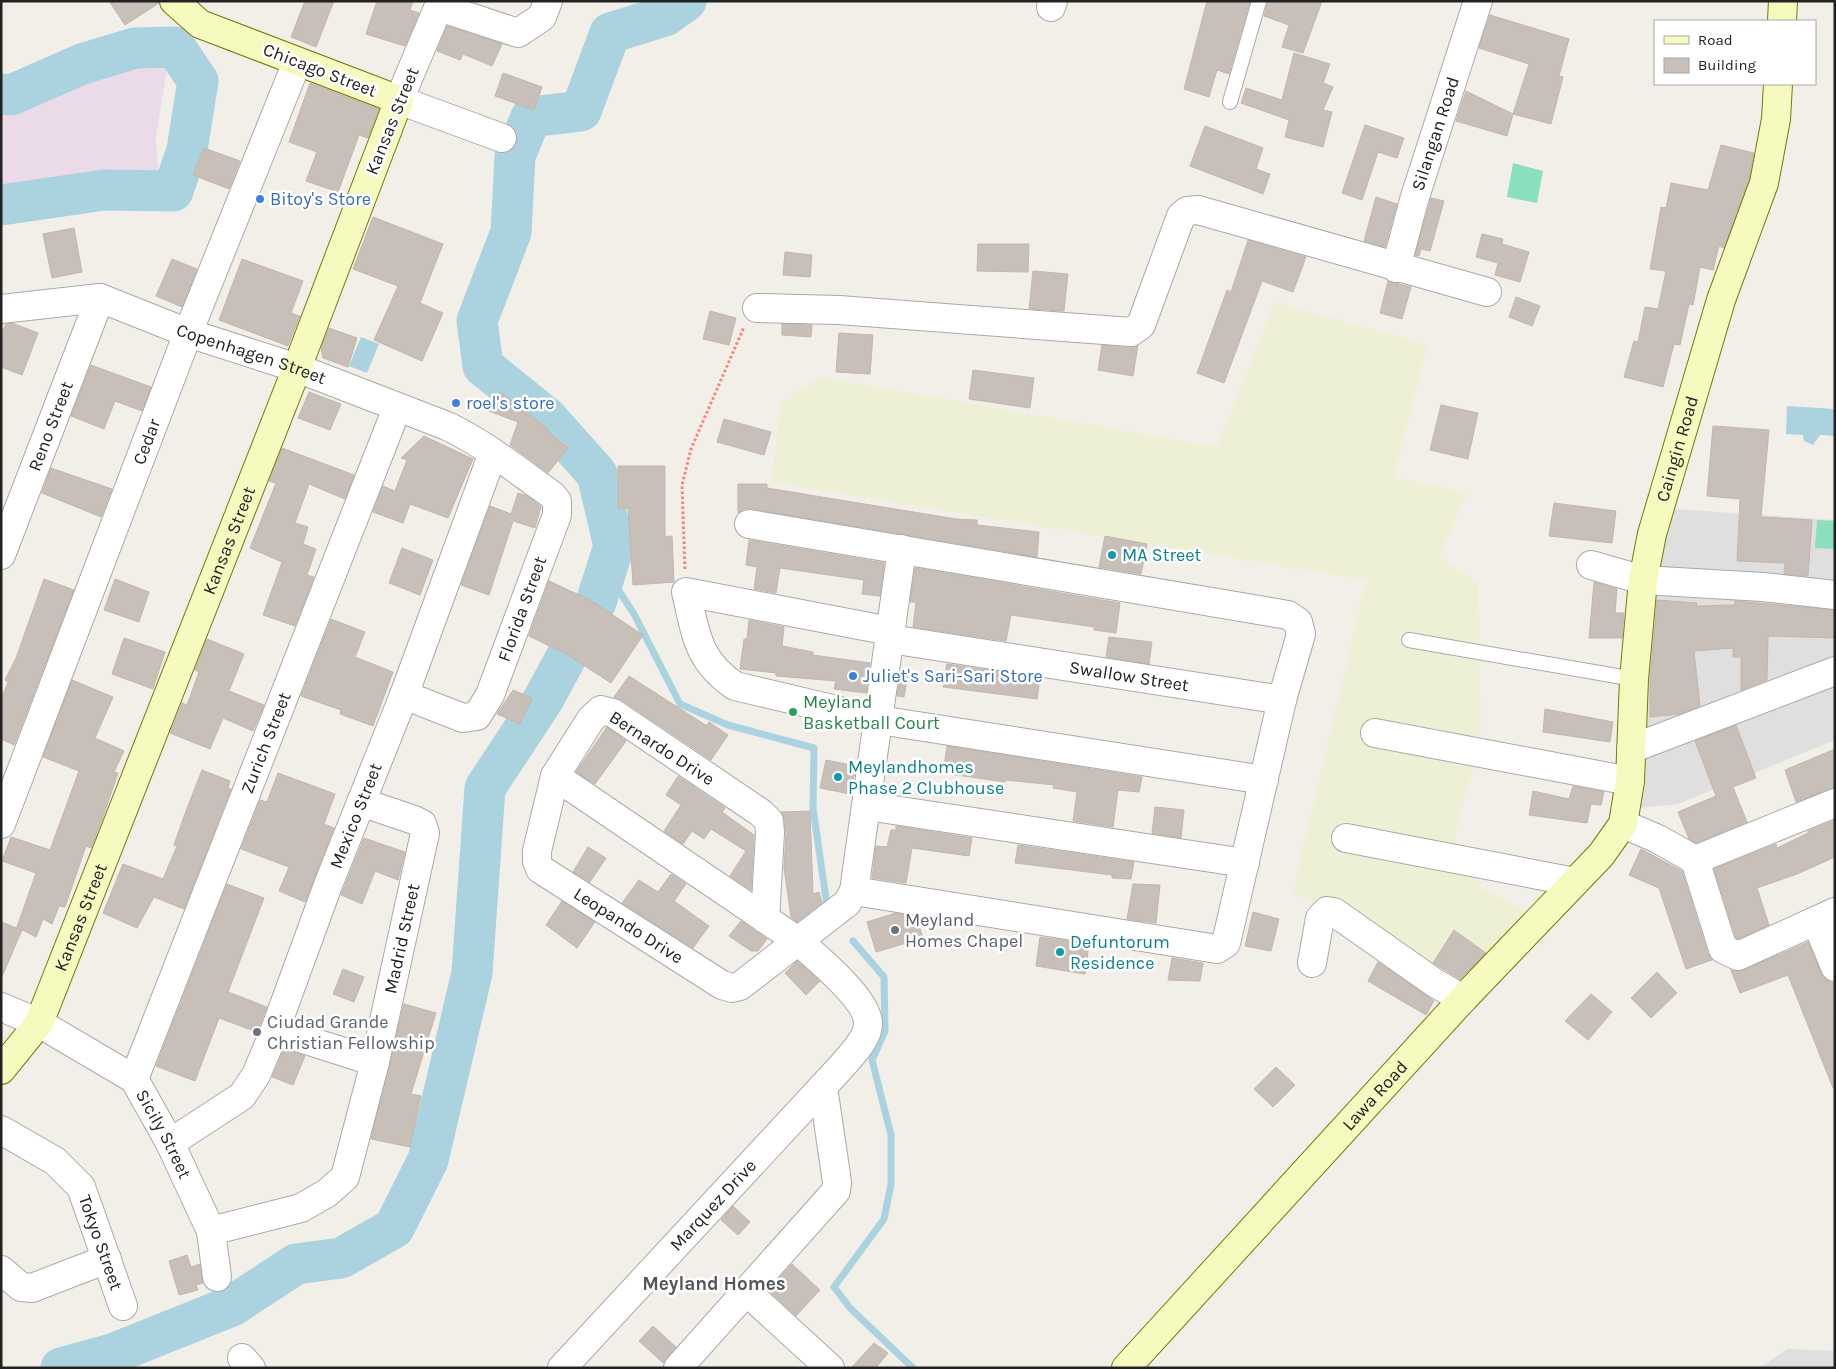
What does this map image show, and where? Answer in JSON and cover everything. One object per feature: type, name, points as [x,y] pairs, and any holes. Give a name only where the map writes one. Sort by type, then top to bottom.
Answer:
[{"type":"street","name":"Chicago Street","points":[[174,1],[200,24],[502,138]]},
{"type":"street","points":[[440,4],[518,33],[542,17],[548,1]]},
{"type":"street","name":"Silangan Road","points":[[1396,268],[1414,200],[1478,1]]},
{"type":"street","points":[[1782,20],[1783,1]]},
{"type":"street","name":"Kansas Street","points":[[1,1070],[39,1023],[297,368],[399,100],[440,4]]},
{"type":"street","name":"Cedar","points":[[1,824],[188,333],[297,62]]},
{"type":"street","name":"Caingin Road","points":[[1623,824],[1630,780],[1634,679],[1643,580],[1652,534],[1719,309],[1764,183],[1776,119],[1778,85]]},
{"type":"street","points":[[757,308],[839,310],[1131,332],[1140,325],[1180,216],[1187,211],[1486,292]]},
{"type":"street","name":"Copenhagen Street","points":[[1,309],[100,298],[188,333],[297,368],[466,435],[494,453]]},
{"type":"street","name":"Reno Street","points":[[1,555],[100,298]]},
{"type":"street","name":"Zurich Street","points":[[134,1079],[397,408]]},
{"type":"street","name":"Mexico Street","points":[[170,1143],[242,1096],[256,1075],[404,695],[494,453]]},
{"type":"street","name":"Florida Street","points":[[404,695],[463,718],[477,716],[490,694],[557,516],[557,502],[552,495],[494,453]]},
{"type":"street","points":[[749,524],[1288,615],[1298,622],[1301,634],[1282,700],[1226,943],[1217,949],[854,891]]},
{"type":"street","points":[[798,941],[847,903],[854,891],[902,549]]},
{"type":"street","points":[[1591,565],[1643,580],[1763,586],[1835,595]]},
{"type":"street","points":[[686,592],[702,653],[716,673],[735,686],[879,720],[1264,780]]},
{"type":"street","name":"Swallow Street","points":[[686,592],[890,635],[1282,700]]},
{"type":"street","points":[[1631,749],[1835,671]]},
{"type":"street","name":"Bernardo Drive","points":[[555,776],[591,719],[601,710],[613,712],[752,807],[768,821],[770,832],[765,919]]},
{"type":"street","points":[[1375,733],[1630,780]]},
{"type":"street","points":[[555,776],[798,941],[831,970],[866,1009],[869,1025],[864,1037],[823,1087],[837,1182],[836,1191],[678,1368]]},
{"type":"street","name":"Leopando Drive","points":[[555,776],[538,851],[537,861],[540,869],[722,985],[732,988],[740,986],[798,941]]},
{"type":"street","name":"Madrid Street","points":[[211,1231],[301,1208],[327,1193],[345,1177],[375,1062],[425,833],[422,824],[414,820],[361,802]]},
{"type":"street","points":[[1695,860],[1835,804]]},
{"type":"street","points":[[867,806],[1245,862]]},
{"type":"street","points":[[1623,824],[1658,838],[1695,860],[1723,949],[1730,954],[1738,956],[1825,917],[1835,967]]},
{"type":"street","name":"Lawa Road","points":[[1126,1368],[1462,999],[1601,856],[1623,824]]},
{"type":"street","points":[[1346,838],[1575,882]]},
{"type":"street","points":[[1312,963],[1320,918],[1327,911],[1334,912],[1435,983],[1462,999]]},
{"type":"street","name":"Sicily Street","points":[[1,1007],[39,1023],[134,1079],[170,1143],[211,1231],[217,1277]]},
{"type":"street","points":[[275,1030],[375,1062]]},
{"type":"street","name":"Marquez Drive","points":[[562,1368],[823,1087]]},
{"type":"street","name":"Tokyo Street","points":[[1,1130],[55,1161],[81,1187],[123,1306]]},
{"type":"street","points":[[1,1270],[21,1287],[32,1288],[107,1259]]},
{"type":"street","points":[[747,1292],[814,1362]]},
{"type":"lane","points":[[1230,102],[1259,1]]},
{"type":"lane","points":[[1409,640],[1634,679]]},
{"type":"path","points":[[686,592],[682,485],[691,448],[748,317],[757,308]]},
{"type":"shaded area","points":[[154,59],[168,64],[156,136],[159,179],[115,172],[1,191],[1,105],[59,92],[111,69]]},
{"type":"shaded area","points":[[1673,509],[1835,520],[1835,740],[1678,804],[1640,808],[1641,692],[1657,573]]},
{"type":"shaded area","points":[[1788,1349],[1835,1351],[1835,1368],[1759,1368]]},
{"type":"green space","points":[[1513,163],[1543,171],[1537,203],[1507,197]]},
{"type":"green space","points":[[1275,302],[1427,345],[1393,477],[1467,493],[1439,556],[1478,583],[1481,739],[1454,837],[1482,889],[1530,913],[1458,992],[1293,892],[1366,580],[772,482],[780,404],[819,377],[1217,447]]},
{"type":"green space","points":[[1817,520],[1835,521],[1835,549],[1815,548]]},
{"type":"water","points":[[361,337],[379,344],[367,373],[349,366]]},
{"type":"water","points":[[1787,406],[1835,409],[1835,436],[1820,435],[1813,445],[1804,441],[1803,435],[1786,434]]},
{"type":"building","points":[[109,1],[159,1],[159,3],[125,25]]},
{"type":"building","points":[[305,1],[334,1],[316,47],[291,37]]},
{"type":"building","points":[[377,1],[413,1],[410,10],[419,13],[405,46],[366,34]]},
{"type":"building","points":[[1207,1],[1250,1],[1229,74],[1217,70],[1209,97],[1184,89]]},
{"type":"building","points":[[1268,1],[1322,1],[1303,53],[1282,47],[1289,25],[1264,16]]},
{"type":"building","points":[[1490,15],[1569,39],[1559,76],[1563,77],[1551,124],[1513,114],[1529,64],[1479,48]]},
{"type":"building","points":[[447,26],[502,44],[492,66],[463,54],[460,60],[437,51]]},
{"type":"building","points":[[1294,53],[1330,64],[1323,83],[1333,87],[1323,110],[1332,112],[1323,147],[1285,137],[1289,120],[1241,103],[1246,88],[1282,100]]},
{"type":"building","points":[[503,73],[542,87],[534,110],[495,96]]},
{"type":"building","points":[[310,83],[379,109],[368,138],[359,135],[338,192],[306,181],[317,152],[289,142]]},
{"type":"building","points":[[1466,91],[1513,114],[1507,136],[1456,121]]},
{"type":"building","points":[[1365,125],[1404,138],[1397,158],[1378,152],[1362,200],[1342,193]]},
{"type":"building","points":[[1205,126],[1263,148],[1256,169],[1270,174],[1263,194],[1190,166]]},
{"type":"building","points":[[1721,145],[1754,153],[1749,179],[1724,248],[1719,246],[1713,270],[1700,267],[1693,305],[1689,304],[1680,345],[1674,344],[1663,387],[1624,377],[1634,341],[1638,342],[1645,307],[1658,309],[1666,271],[1650,269],[1661,207],[1666,208],[1671,183],[1708,190]]},
{"type":"building","points":[[204,148],[240,161],[229,189],[193,175]]},
{"type":"building","points":[[1376,197],[1397,204],[1385,247],[1364,241]]},
{"type":"building","points":[[1431,198],[1444,201],[1430,251],[1421,249],[1419,256],[1415,255]]},
{"type":"building","points":[[373,217],[443,244],[420,303],[443,313],[422,361],[374,340],[398,286],[353,269]]},
{"type":"building","points":[[74,228],[82,272],[52,278],[43,234]]},
{"type":"building","points":[[1482,234],[1503,239],[1502,244],[1529,252],[1520,282],[1495,275],[1498,263],[1476,257]]},
{"type":"building","points":[[1248,240],[1306,257],[1293,292],[1262,281],[1224,383],[1197,373],[1227,290],[1231,292]]},
{"type":"building","points":[[978,244],[1029,244],[1028,272],[977,271]]},
{"type":"building","points":[[785,252],[812,255],[810,277],[783,275]]},
{"type":"building","points":[[172,259],[197,269],[182,307],[156,296]]},
{"type":"building","points":[[242,259],[303,281],[291,313],[300,316],[288,346],[219,320]]},
{"type":"building","points":[[1033,271],[1068,274],[1064,311],[1029,309]]},
{"type":"building","points":[[1388,281],[1411,287],[1402,319],[1380,313]]},
{"type":"building","points":[[1516,297],[1540,306],[1532,326],[1509,317]]},
{"type":"building","points":[[710,311],[736,318],[729,345],[703,339]]},
{"type":"building","points":[[12,323],[38,333],[22,375],[1,367],[1,334],[6,324]]},
{"type":"building","points":[[782,324],[812,325],[811,337],[782,335]]},
{"type":"building","points":[[329,328],[357,338],[348,367],[323,358],[321,348]]},
{"type":"building","points":[[839,333],[873,335],[870,374],[836,372]]},
{"type":"building","points":[[1102,345],[1130,348],[1138,345],[1133,376],[1098,370]]},
{"type":"building","points":[[91,365],[151,387],[142,411],[115,401],[104,429],[71,416]]},
{"type":"building","points":[[973,370],[1034,378],[1030,408],[969,399]]},
{"type":"building","points":[[309,392],[341,404],[330,430],[298,418]]},
{"type":"building","points":[[500,392],[548,429],[547,431],[568,448],[548,473],[510,445],[518,422],[486,410]]},
{"type":"building","points":[[1441,405],[1478,413],[1468,459],[1430,450]]},
{"type":"building","points":[[724,419],[771,432],[764,455],[717,442]]},
{"type":"building","points":[[1713,426],[1769,430],[1761,517],[1812,520],[1808,576],[1784,574],[1785,563],[1737,561],[1740,499],[1707,496]]},
{"type":"building","points":[[424,436],[473,459],[448,518],[410,504],[403,523],[373,512],[383,486],[395,491],[407,460],[401,458]]},
{"type":"building","points":[[282,448],[354,475],[345,499],[309,484],[295,523],[308,527],[303,544],[316,549],[307,575],[314,577],[295,626],[263,615],[282,562],[250,548],[276,483],[269,481]]},
{"type":"building","points":[[618,466],[665,466],[665,537],[672,536],[674,582],[633,585],[628,508],[618,508]]},
{"type":"building","points":[[51,468],[112,489],[101,517],[42,493]]},
{"type":"building","points":[[738,484],[767,484],[767,488],[956,519],[977,520],[977,525],[1039,532],[1037,557],[752,509],[744,509],[738,513]]},
{"type":"building","points":[[518,493],[527,496],[541,507],[535,528],[513,521],[489,595],[461,585],[490,506],[511,514]]},
{"type":"building","points":[[1554,503],[1616,511],[1612,543],[1549,536]]},
{"type":"building","points":[[1105,536],[1147,544],[1141,574],[1099,567]]},
{"type":"building","points":[[749,540],[884,563],[880,596],[862,594],[864,580],[780,568],[776,593],[754,589],[757,567],[746,565]]},
{"type":"building","points":[[402,548],[433,560],[420,595],[389,583]]},
{"type":"building","points":[[915,568],[1120,603],[1116,633],[1094,630],[1094,627],[1011,615],[1006,641],[913,627],[916,602],[910,602]]},
{"type":"building","points":[[44,579],[74,590],[14,745],[1,739],[1,699],[8,682],[5,680],[16,658]]},
{"type":"building","points":[[115,579],[149,592],[139,622],[104,610]]},
{"type":"building","points":[[549,581],[590,600],[643,635],[611,683],[568,655],[529,636]]},
{"type":"building","points":[[1594,582],[1617,589],[1615,613],[1624,613],[1622,638],[1589,638]]},
{"type":"building","points":[[1657,600],[1697,603],[1696,606],[1735,605],[1735,601],[1835,610],[1835,638],[1768,636],[1767,680],[1741,690],[1741,657],[1733,657],[1733,648],[1694,651],[1700,706],[1679,714],[1650,717],[1650,680]]},
{"type":"building","points":[[331,619],[365,632],[355,657],[393,672],[373,726],[340,714],[341,710],[301,696]]},
{"type":"building","points":[[749,620],[784,627],[782,646],[813,652],[813,655],[870,663],[866,693],[834,689],[836,681],[776,676],[776,673],[740,669]]},
{"type":"building","points":[[1109,637],[1152,642],[1149,664],[1106,657]]},
{"type":"building","points":[[124,638],[165,652],[153,689],[112,674]]},
{"type":"building","points":[[207,639],[244,654],[229,691],[264,705],[253,731],[223,718],[210,749],[170,733],[182,703],[187,705],[199,672],[195,670]]},
{"type":"building","points":[[947,664],[1040,678],[1037,699],[943,687]]},
{"type":"building","points":[[901,668],[909,669],[904,697],[897,696]]},
{"type":"building","points":[[629,676],[707,726],[709,722],[728,735],[711,760],[622,700],[614,697]]},
{"type":"building","points":[[72,680],[113,697],[95,738],[124,751],[114,772],[118,773],[103,817],[91,848],[86,846],[65,907],[59,906],[52,924],[43,919],[36,937],[17,927],[36,873],[2,861],[11,837],[50,850],[79,771],[43,757]]},
{"type":"building","points":[[513,690],[532,698],[520,724],[497,714]]},
{"type":"building","points":[[1545,709],[1613,722],[1610,742],[1543,732]]},
{"type":"building","points":[[1736,725],[1756,778],[1733,787],[1747,822],[1696,843],[1689,839],[1678,812],[1716,796],[1695,741]]},
{"type":"building","points":[[607,727],[626,741],[595,784],[576,772]]},
{"type":"building","points":[[947,746],[1142,777],[1139,792],[1118,790],[1113,827],[1073,821],[1077,792],[1053,788],[1054,785],[1006,780],[1005,782],[943,773]]},
{"type":"building","points":[[1835,749],[1835,788],[1796,802],[1785,770]]},
{"type":"building","name":"Meylandhomes Phase 2 Clubhouse","points":[[826,760],[856,766],[850,794],[820,788]]},
{"type":"building","points":[[202,770],[230,781],[228,788],[231,789],[184,909],[154,897],[137,928],[103,913],[123,864],[163,879],[177,846],[174,845]]},
{"type":"building","points":[[278,773],[335,794],[324,824],[334,828],[305,902],[279,891],[289,867],[241,849],[260,800],[267,802]]},
{"type":"building","points":[[678,776],[725,808],[722,812],[754,835],[751,890],[730,876],[746,851],[711,829],[704,839],[692,831],[683,844],[664,831],[681,805],[666,795]]},
{"type":"building","points":[[1573,786],[1604,792],[1601,805],[1591,804],[1587,823],[1529,815],[1533,791],[1569,799]]},
{"type":"building","points":[[1155,807],[1184,810],[1181,838],[1152,833]]},
{"type":"building","points":[[810,811],[813,894],[819,892],[822,903],[797,922],[791,917],[784,868],[786,832],[781,812]]},
{"type":"building","points":[[1835,820],[1835,857],[1797,874],[1757,888],[1769,925],[1738,939],[1736,938],[1714,869],[1776,844],[1777,848],[1808,833],[1808,831]]},
{"type":"building","points":[[896,826],[972,838],[969,856],[912,848],[906,883],[872,878],[876,846],[887,847],[891,830],[896,830]]},
{"type":"building","points":[[364,838],[405,852],[398,880],[375,871],[362,904],[341,895]]},
{"type":"building","points":[[1018,845],[1134,862],[1131,879],[1112,878],[1112,875],[1015,863]]},
{"type":"building","points":[[588,847],[606,858],[590,882],[573,872]]},
{"type":"building","points":[[1641,849],[1682,871],[1708,954],[1712,960],[1686,969],[1659,888],[1629,875]]},
{"type":"building","points":[[671,874],[686,884],[674,901],[709,926],[693,948],[622,903],[639,880],[658,892]]},
{"type":"building","points":[[227,884],[264,898],[228,992],[267,1007],[257,1032],[219,1018],[195,1081],[156,1066]]},
{"type":"building","points":[[1133,884],[1160,885],[1156,923],[1127,919]]},
{"type":"building","points":[[562,901],[595,922],[577,948],[546,925]]},
{"type":"building","points":[[1253,912],[1279,919],[1271,951],[1245,946]]},
{"type":"building","name":"Meyland Homes Chapel","points":[[896,913],[916,917],[923,938],[876,952],[867,922]]},
{"type":"building","points":[[741,921],[767,939],[758,951],[751,951],[729,936]]},
{"type":"building","points":[[1,922],[22,930],[1,979]]},
{"type":"building","points":[[1454,930],[1486,953],[1460,979],[1433,963]]},
{"type":"building","points":[[1040,937],[1089,944],[1085,974],[1036,966]]},
{"type":"building","points":[[1808,942],[1821,973],[1825,979],[1835,984],[1833,1088],[1788,975],[1740,993],[1731,970],[1744,970]]},
{"type":"building","points":[[1172,958],[1203,963],[1200,981],[1168,980]]},
{"type":"building","points":[[797,961],[820,981],[806,995],[785,973]]},
{"type":"building","points":[[1378,962],[1434,1001],[1426,1015],[1368,981]]},
{"type":"building","points":[[343,969],[364,977],[354,1002],[333,994]]},
{"type":"building","points":[[1657,972],[1677,993],[1651,1018],[1631,998]]},
{"type":"building","points":[[1591,994],[1612,1012],[1588,1040],[1565,1021]]},
{"type":"building","points":[[404,1004],[436,1013],[411,1094],[421,1096],[410,1147],[371,1139]]},
{"type":"building","points":[[284,1049],[305,1056],[293,1085],[272,1077]]},
{"type":"building","points":[[1276,1067],[1295,1085],[1273,1107],[1254,1089]]},
{"type":"building","points":[[733,1206],[750,1222],[738,1235],[721,1220]]},
{"type":"building","points":[[187,1255],[191,1267],[200,1264],[203,1283],[196,1285],[198,1290],[179,1295],[169,1261]]},
{"type":"building","points":[[792,1264],[820,1290],[796,1316],[768,1290]]},
{"type":"building","points":[[653,1326],[676,1347],[663,1363],[639,1341]]},
{"type":"building","points":[[874,1343],[888,1353],[876,1368],[851,1368]]},
{"type":"waterway","points":[[61,1368],[112,1354],[232,1306],[296,1264],[341,1258],[394,1228],[428,1160],[472,973],[485,788],[543,700],[596,602],[614,546],[597,474],[547,418],[483,366],[477,321],[511,232],[515,156],[531,117],[581,111],[610,33],[665,16],[686,1]]},
{"type":"waterway","points":[[1,94],[11,95],[82,64],[135,48],[175,47],[198,81],[187,150],[173,191],[104,190],[1,205]]},
{"type":"waterway","points":[[606,571],[634,614],[680,704],[728,725],[814,748],[813,808],[827,906]]},
{"type":"waterway","points":[[853,941],[884,977],[885,1031],[872,1060],[891,1135],[891,1184],[884,1219],[834,1287],[850,1308],[913,1368]]},
{"type":"place","name":"Bitoy's Store","points":[[260,199]]},
{"type":"place","name":"roel's store","points":[[456,403]]},
{"type":"place","name":"MA Street","points":[[1112,555]]},
{"type":"place","name":"Juliet's Sari-Sari Store","points":[[853,676]]},
{"type":"place","name":"Meyland Basketball Court","points":[[793,712]]},
{"type":"place","name":"Meylandhomes Phase 2 Clubhouse","points":[[838,777]]},
{"type":"place","name":"Meyland Homes Chapel","points":[[895,930]]},
{"type":"place","name":"Defuntorum Residence","points":[[1060,952]]},
{"type":"place","name":"Ciudad Grande Christian Fellowship","points":[[257,1032]]},
{"type":"district","name":"Meyland Homes","points":[[714,1284]]}]
